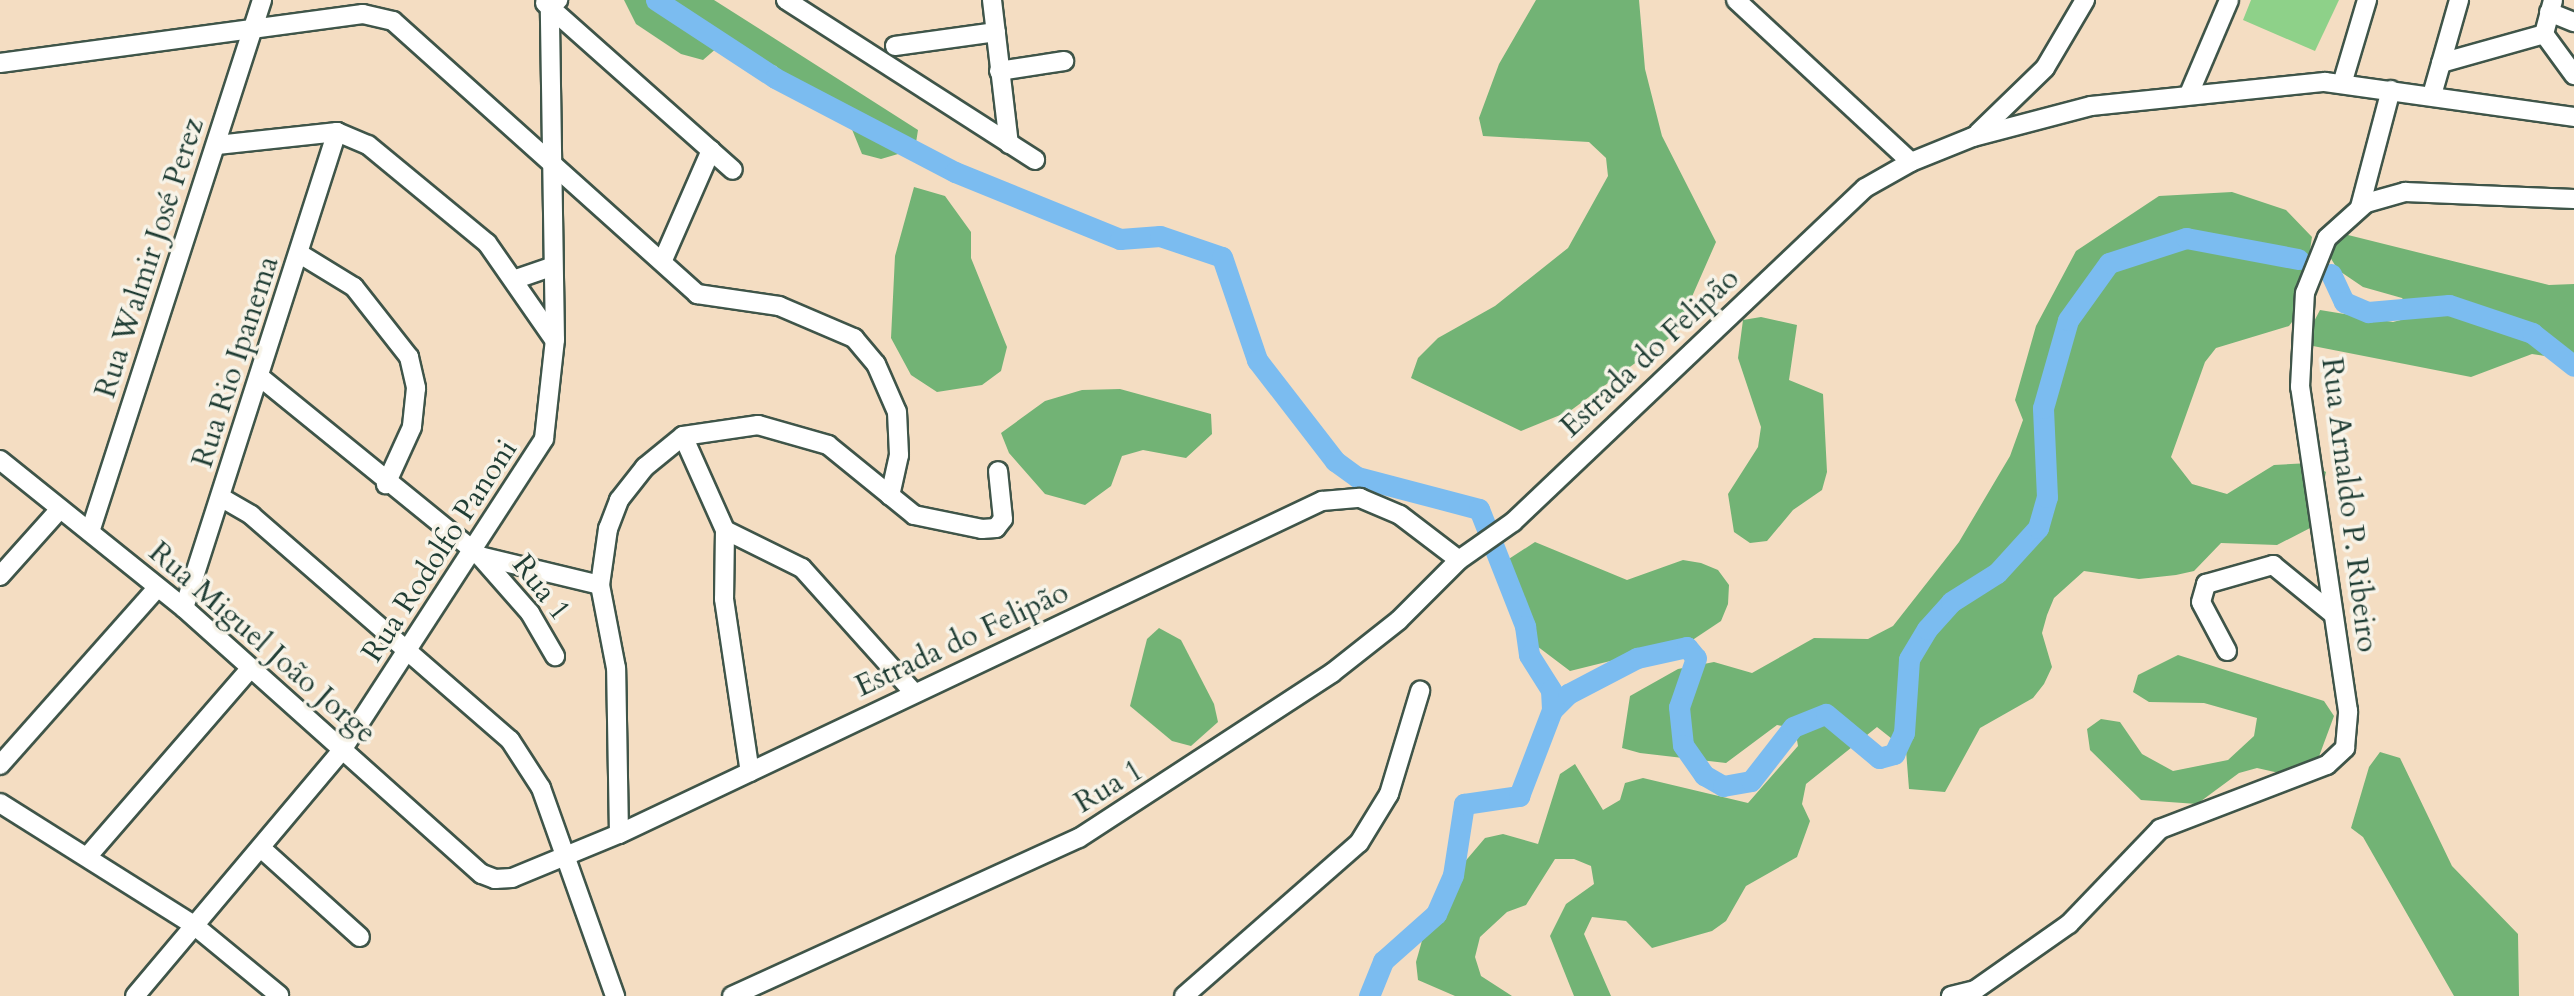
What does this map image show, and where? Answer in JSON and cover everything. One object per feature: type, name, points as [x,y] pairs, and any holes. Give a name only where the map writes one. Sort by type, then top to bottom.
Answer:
[{"type":"street","name":"Rua Walmir José Perez","points":[[90,532],[262,0]]},
{"type":"street","points":[[786,0],[1035,160]]},
{"type":"street","points":[[992,0],[1009,144]]},
{"type":"street","points":[[1736,0],[1911,162]]},
{"type":"street","points":[[1973,137],[2045,68],[2085,0]]},
{"type":"street","points":[[2189,94],[2229,0]]},
{"type":"street","points":[[2342,83],[2367,0]]},
{"type":"street","points":[[2432,95],[2459,0]]},
{"type":"street","points":[[550,2],[733,170]]},
{"type":"street","name":"Rua Rodolfo Panoni","points":[[135,996],[342,750],[477,552],[544,439],[555,340],[549,155],[550,2]]},
{"type":"street","points":[[2544,34],[2551,6],[2574,22]]},
{"type":"street","points":[[0,63],[253,26],[363,13],[393,21],[549,155],[697,294],[779,306],[854,338],[876,365],[897,412],[899,455],[890,496]]},
{"type":"street","points":[[895,46],[996,32]]},
{"type":"street","points":[[2441,63],[2544,34]]},
{"type":"street","points":[[2544,34],[2574,75]]},
{"type":"street","points":[[999,71],[1064,61]]},
{"type":"street","points":[[1973,137],[2091,106],[2189,94],[2342,83],[2574,117]]},
{"type":"street","points":[[2360,207],[2391,90]]},
{"type":"street","points":[[217,145],[337,132],[401,170],[487,243],[516,279],[555,340]]},
{"type":"street","name":"Rua Rio Ipanema","points":[[184,608],[222,498],[337,132]]},
{"type":"street","name":"Estrada do Felipão","points":[[482,874],[512,878],[619,834],[1322,501],[1360,498],[1401,515],[1464,556],[1513,522],[1865,188],[1911,162],[1973,137]]},
{"type":"street","points":[[663,260],[711,150]]},
{"type":"street","name":"Rua Arnaldo P. Ribeiro","points":[[1951,996],[1975,990],[2069,924],[2160,829],[2340,757],[2348,738],[2348,710],[2300,387],[2301,330],[2316,256],[2360,207],[2405,192],[2574,199]]},
{"type":"street","points":[[300,254],[354,287],[408,357],[416,388],[412,427],[386,484]]},
{"type":"street","points":[[516,279],[551,267]]},
{"type":"street","points":[[260,376],[386,484],[477,552],[600,585]]},
{"type":"street","points":[[619,834],[616,668],[600,585],[619,500],[645,467],[683,436],[758,425],[801,435],[828,445],[915,515],[951,527],[996,528],[1003,519],[998,471]]},
{"type":"street","points":[[683,436],[725,530],[724,599],[750,772]]},
{"type":"street","name":"Rua Miguel João Jorge","points":[[0,460],[184,608],[482,874]]},
{"type":"street","points":[[222,498],[251,515],[510,740],[538,782],[615,996]]},
{"type":"street","points":[[0,576],[60,509]]},
{"type":"street","points":[[725,530],[802,568],[914,692]]},
{"type":"street","name":"Rua 1","points":[[477,552],[530,613],[555,656]]},
{"type":"street","name":"Rua 1","points":[[732,996],[1067,844],[1160,791],[1332,673],[1399,620],[1464,556]]},
{"type":"street","points":[[2227,651],[2201,602],[2206,584],[2273,565],[2333,614]]},
{"type":"street","points":[[0,765],[157,588]]},
{"type":"street","points":[[87,857],[250,669]]},
{"type":"street","points":[[1184,996],[1359,843],[1389,794],[1420,691]]},
{"type":"street","points":[[0,803],[195,926],[279,995]]},
{"type":"street","points":[[261,848],[360,937]]},
{"type":"green space","points":[[624,0],[714,0],[918,130],[915,149],[881,159],[862,154],[849,122],[802,94],[776,66],[718,47],[703,60],[681,54],[636,24]]},
{"type":"green space","points":[[1536,0],[1639,0],[1645,69],[1662,136],[1716,242],[1676,333],[1570,411],[1521,431],[1411,378],[1418,358],[1438,338],[1495,306],[1568,248],[1608,176],[1606,158],[1589,142],[1483,136],[1479,118],[1499,64]]},
{"type":"green space","points":[[2251,0],[2339,0],[2315,51],[2243,20]]},
{"type":"green space","points":[[914,187],[945,196],[971,232],[971,258],[1007,347],[1001,371],[982,385],[937,392],[911,375],[891,338],[895,256]]},
{"type":"green space","points":[[2232,192],[2286,210],[2312,237],[2301,310],[2289,326],[2216,348],[2205,362],[2171,457],[2192,484],[2227,494],[2274,465],[2310,463],[2326,472],[2314,526],[2277,545],[2221,543],[2194,571],[2176,575],[2139,579],[2084,571],[2054,598],[2047,615],[2042,633],[2052,667],[2044,684],[2033,698],[1980,728],[1945,792],[1909,789],[1906,750],[1877,727],[1806,784],[1802,804],[1810,821],[1797,857],[1746,886],[1726,921],[1712,931],[1652,948],[1626,921],[1592,917],[1584,934],[1611,996],[1574,996],[1550,936],[1566,904],[1594,884],[1591,866],[1574,859],[1555,859],[1526,905],[1507,912],[1480,937],[1475,957],[1481,976],[1512,996],[1455,996],[1418,980],[1416,962],[1434,898],[1485,838],[1503,834],[1538,844],[1560,774],[1575,764],[1603,810],[1620,800],[1625,783],[1643,778],[1748,803],[1798,746],[1795,728],[1777,725],[1726,763],[1640,753],[1622,748],[1630,696],[1678,669],[1714,662],[1752,673],[1814,638],[1868,639],[1893,626],[1959,542],[2010,456],[2023,420],[2015,400],[2036,326],[2076,251],[2159,196]]},
{"type":"green space","points":[[2344,234],[2549,285],[2574,284],[2574,360],[2532,354],[2471,377],[2313,346],[2310,329],[2320,310],[2393,322],[2416,316],[2402,298],[2363,287],[2338,270],[2322,244]]},
{"type":"green space","points":[[1761,317],[1797,325],[1789,380],[1823,394],[1827,472],[1822,490],[1793,510],[1767,541],[1750,543],[1734,532],[1728,494],[1758,447],[1761,427],[1738,358],[1743,320]]},
{"type":"green space","points":[[1120,389],[1211,414],[1212,434],[1186,458],[1143,450],[1122,456],[1111,486],[1085,505],[1045,494],[1009,453],[1001,433],[1045,401],[1082,390]]},
{"type":"green space","points":[[1535,542],[1627,580],[1683,560],[1701,563],[1718,570],[1729,585],[1728,604],[1721,621],[1691,641],[1570,671],[1525,637],[1517,580],[1498,566]]},
{"type":"green space","points":[[1159,628],[1181,640],[1214,704],[1218,722],[1191,746],[1172,741],[1130,706],[1147,639]]},
{"type":"green space","points":[[2178,655],[2324,701],[2334,716],[2314,770],[2293,776],[2257,768],[2239,773],[2197,804],[2141,800],[2090,750],[2087,729],[2101,719],[2120,722],[2142,754],[2173,771],[2228,760],[2254,736],[2257,718],[2204,703],[2149,702],[2133,692],[2138,675]]},
{"type":"green space","points":[[2380,752],[2400,758],[2452,866],[2518,934],[2519,996],[2454,996],[2363,837],[2351,828],[2369,767]]},
{"type":"waterway","points":[[656,0],[775,78],[955,172],[1120,239],[1160,236],[1222,257],[1257,360],[1335,461],[1357,477],[1479,509],[1525,626],[1529,655],[1551,690],[1552,710]]},
{"type":"waterway","points":[[1369,996],[1383,961],[1436,914],[1453,875],[1464,804],[1519,796],[1552,710],[1568,694],[1637,658],[1687,647],[1696,658],[1679,707],[1683,745],[1704,775],[1723,786],[1751,781],[1793,727],[1826,714],[1879,758],[1894,754],[1904,733],[1909,659],[1927,629],[1951,602],[1997,573],[2038,528],[2047,497],[2043,408],[2068,320],[2109,263],[2186,238],[2298,259]]},
{"type":"waterway","points":[[2331,274],[2344,302],[2368,312],[2449,305],[2532,333],[2574,366]]}]
